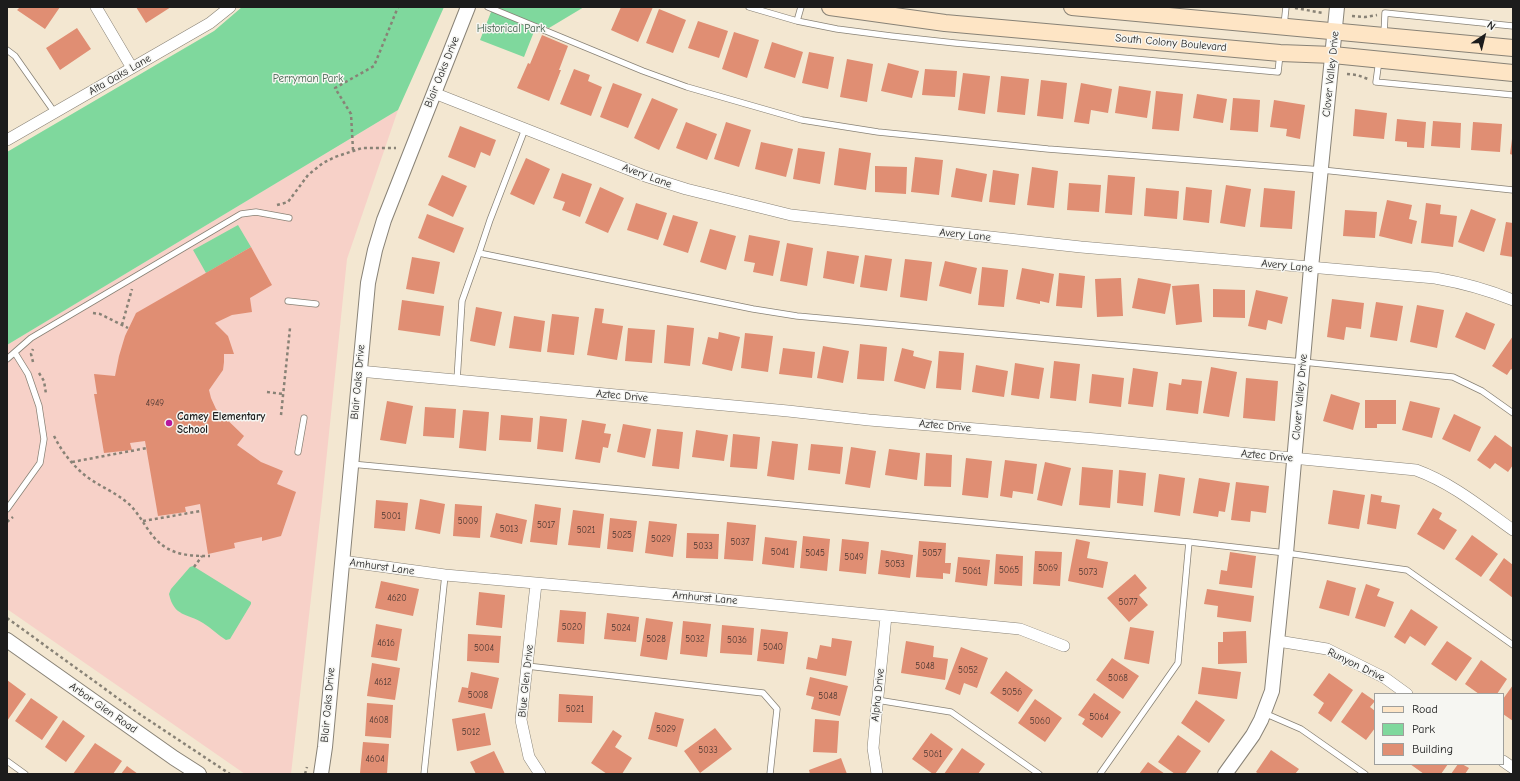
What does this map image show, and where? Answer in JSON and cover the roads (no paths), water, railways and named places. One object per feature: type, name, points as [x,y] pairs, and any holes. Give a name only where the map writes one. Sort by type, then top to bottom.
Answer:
[{"type":"main road","name":"South Colony Boulevard","points":[[830,7],[945,22],[1280,53],[1333,55],[1513,73]]},
{"type":"main road","points":[[1072,7],[1335,30],[1513,48]]},
{"type":"street","points":[[96,7],[132,68]]},
{"type":"street","name":"Alta Oaks Lane","points":[[7,140],[210,23],[230,7]]},
{"type":"street","name":"Blair Oaks Drive","points":[[321,774],[325,747],[350,464],[368,283],[375,250],[384,220],[468,7]]},
{"type":"street","name":"Clover Valley Drive","points":[[1225,774],[1253,735],[1272,691],[1295,459],[1311,268],[1333,55],[1335,30],[1332,10]]},
{"type":"street","name":"Avery Lane","points":[[434,93],[645,176],[686,189],[791,215],[1081,247],[1435,278],[1487,289],[1513,300]]},
{"type":"street","name":"Aztec Drive","points":[[360,371],[788,410],[869,420],[1014,432],[1416,470],[1430,475],[1450,486],[1513,530]]},
{"type":"street","name":"Amhurst Lane","points":[[342,561],[445,575],[1020,629],[1064,646]]},
{"type":"street","name":"Blue Glen Drive","points":[[536,584],[521,720],[529,757],[540,774]]},
{"type":"street","name":"Alpha Drive","points":[[877,774],[873,748],[886,616]]},
{"type":"street","name":"Arbor Glen Road","points":[[7,640],[199,774]]},
{"type":"street","name":"Runyon Drive","points":[[1278,640],[1327,649],[1385,678],[1406,693]]},
{"type":"street","points":[[1504,762],[1513,768]]},
{"type":"lane","points":[[488,7],[643,71],[687,87],[802,120],[878,132],[1040,148],[1322,170],[1513,190]]},
{"type":"lane","points":[[749,7],[797,21],[837,29],[955,43],[1278,72],[1280,53]]},
{"type":"lane","points":[[797,21],[801,7]]},
{"type":"lane","points":[[1284,26],[1286,7]]},
{"type":"lane","points":[[1384,35],[1385,13],[1513,26]]},
{"type":"lane","points":[[7,50],[15,56],[54,113]]},
{"type":"lane","points":[[1379,60],[1376,82],[1513,95]]},
{"type":"lane","points":[[457,380],[462,301],[480,253],[490,220],[525,129]]},
{"type":"lane","points":[[7,359],[31,338],[241,214],[256,212],[289,218]]},
{"type":"lane","points":[[480,253],[753,309],[797,316],[1453,377],[1482,391],[1513,413]]},
{"type":"lane","points":[[288,301],[316,304]]},
{"type":"lane","points":[[7,509],[40,463],[44,439],[39,406],[35,394],[28,374],[15,353]]},
{"type":"lane","points":[[298,452],[304,418]]},
{"type":"lane","points":[[350,464],[1189,542],[1286,553],[1407,570],[1513,645]]},
{"type":"lane","points":[[1100,774],[1178,663],[1189,542]]},
{"type":"lane","points":[[424,774],[445,575]]},
{"type":"lane","points":[[527,666],[763,693],[777,709],[770,774]]},
{"type":"lane","points":[[877,700],[951,712],[1039,774]]},
{"type":"lane","points":[[1264,712],[1301,729],[1365,774]]},
{"type":"lane","points":[[7,761],[25,774]]},
{"type":"place","name":"Camey Elementary School","points":[[169,423]]},
{"type":"park label","name":"Historical Park","points":[[511,29]]},
{"type":"park label","name":"Perryman Park","points":[[308,79]]}]
